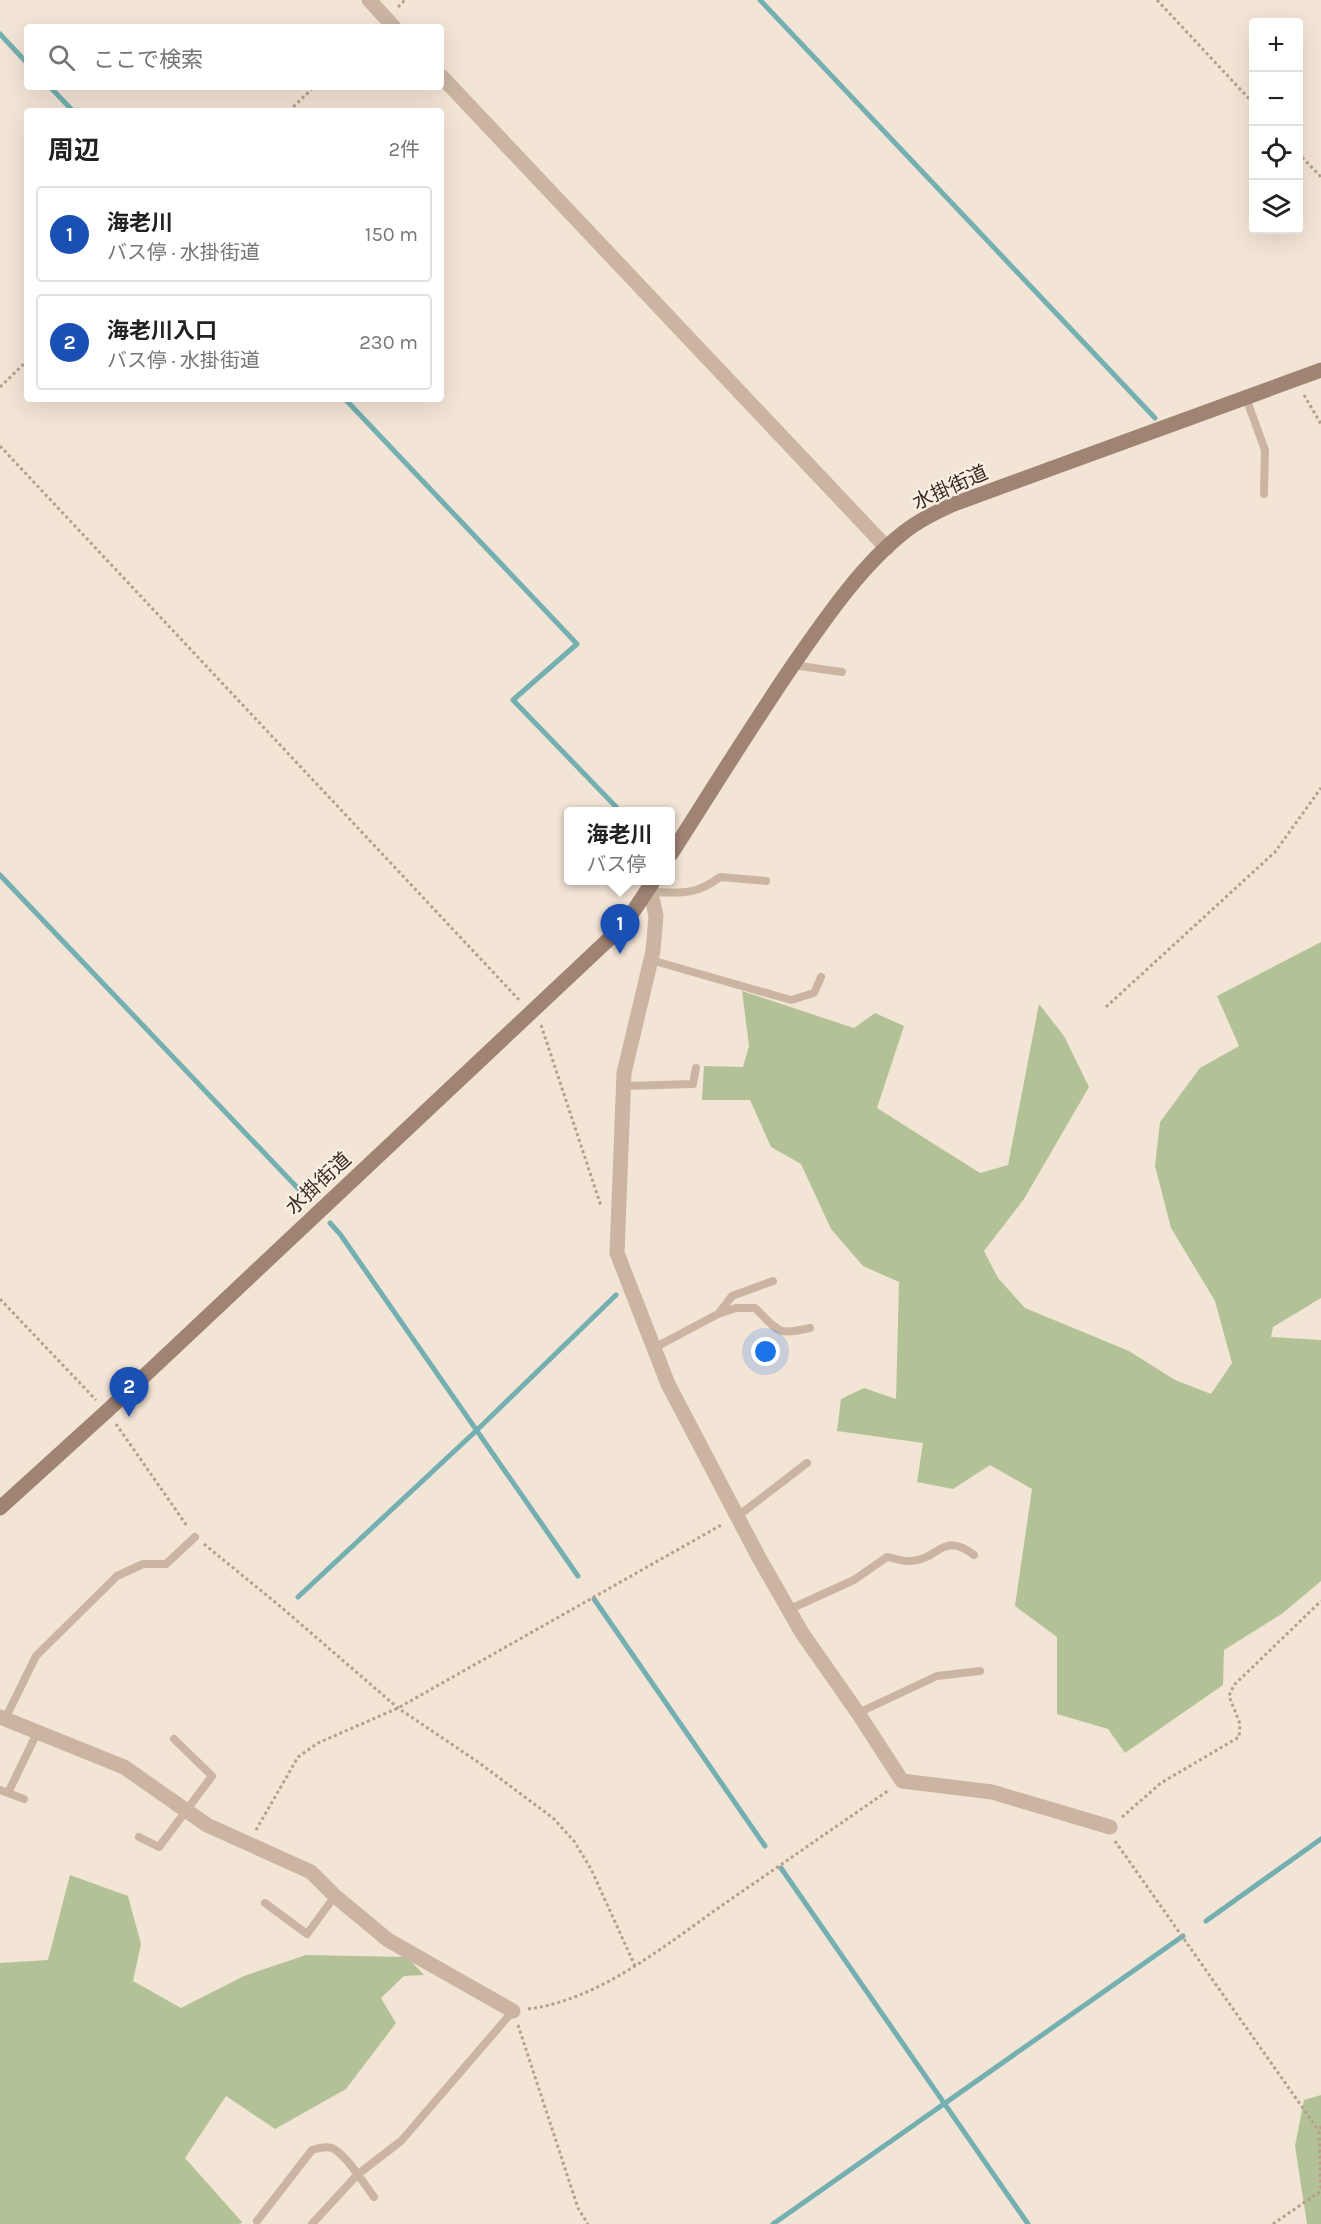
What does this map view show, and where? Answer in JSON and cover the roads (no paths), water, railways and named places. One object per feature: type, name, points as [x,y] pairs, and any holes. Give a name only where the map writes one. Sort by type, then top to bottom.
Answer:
[{"type":"main road","name":"水掛街道","points":[[675,848],[793,665],[848,590],[902,533],[928,516],[954,504],[1321,370]]},
{"type":"main road","name":"水掛街道","points":[[0,1508],[107,1411],[625,924],[652,887]]},
{"type":"street","points":[[369,0],[391,24]]},
{"type":"street","points":[[444,79],[886,548]]},
{"type":"street","points":[[652,887],[656,916],[651,960],[624,1073],[617,1254],[668,1384],[758,1556],[802,1633],[902,1781],[992,1792],[1110,1827]]},
{"type":"street","points":[[2,1718],[124,1767],[207,1825],[311,1872],[335,1896],[388,1940],[513,2011]]},
{"type":"lane","points":[[1246,398],[1265,450],[1264,494]]},
{"type":"lane","points":[[793,665],[842,672]]},
{"type":"lane","points":[[652,887],[690,893],[706,888],[720,877],[766,881]]},
{"type":"lane","points":[[651,960],[791,1000],[814,993],[821,976]]},
{"type":"lane","points":[[623,1086],[693,1084],[696,1068]]},
{"type":"lane","points":[[718,1314],[732,1296],[773,1281]]},
{"type":"lane","points":[[654,1348],[718,1314],[736,1308],[755,1308],[778,1331],[787,1333],[810,1328]]},
{"type":"lane","points":[[738,1516],[807,1463]]},
{"type":"lane","points":[[2,1718],[36,1656],[117,1576],[143,1564],[166,1564],[195,1537]]},
{"type":"lane","points":[[790,1609],[854,1580],[887,1557],[910,1562],[928,1557],[944,1546],[961,1546],[974,1555]]},
{"type":"lane","points":[[858,1713],[937,1676],[980,1671]]},
{"type":"lane","points":[[24,1799],[4,1791],[37,1733]]},
{"type":"lane","points":[[139,1837],[159,1847],[212,1776],[174,1739]]},
{"type":"lane","points":[[265,1903],[307,1934],[335,1896]]},
{"type":"lane","points":[[312,2224],[357,2175],[401,2141],[513,2011]]},
{"type":"lane","points":[[257,2221],[312,2150],[330,2147],[339,2152],[374,2197]]},
{"type":"waterway","points":[[760,0],[1155,418]]},
{"type":"waterway","points":[[0,34],[24,60]]},
{"type":"waterway","points":[[53,90],[70,108]]},
{"type":"waterway","points":[[348,402],[577,644],[513,700],[616,807]]},
{"type":"waterway","points":[[0,875],[309,1200]]},
{"type":"waterway","points":[[330,1223],[340,1234],[578,1576]]},
{"type":"waterway","points":[[298,1597],[477,1430],[616,1295]]},
{"type":"waterway","points":[[594,1599],[765,1846]]},
{"type":"waterway","points":[[1206,1921],[1321,1839]]},
{"type":"waterway","points":[[781,1868],[1028,2224]]},
{"type":"waterway","points":[[773,2224],[1183,1936]]},
{"type":"place","name":"海老川","points":[[620,954]]},
{"type":"place","name":"海老川入口","points":[[129,1417]]}]
